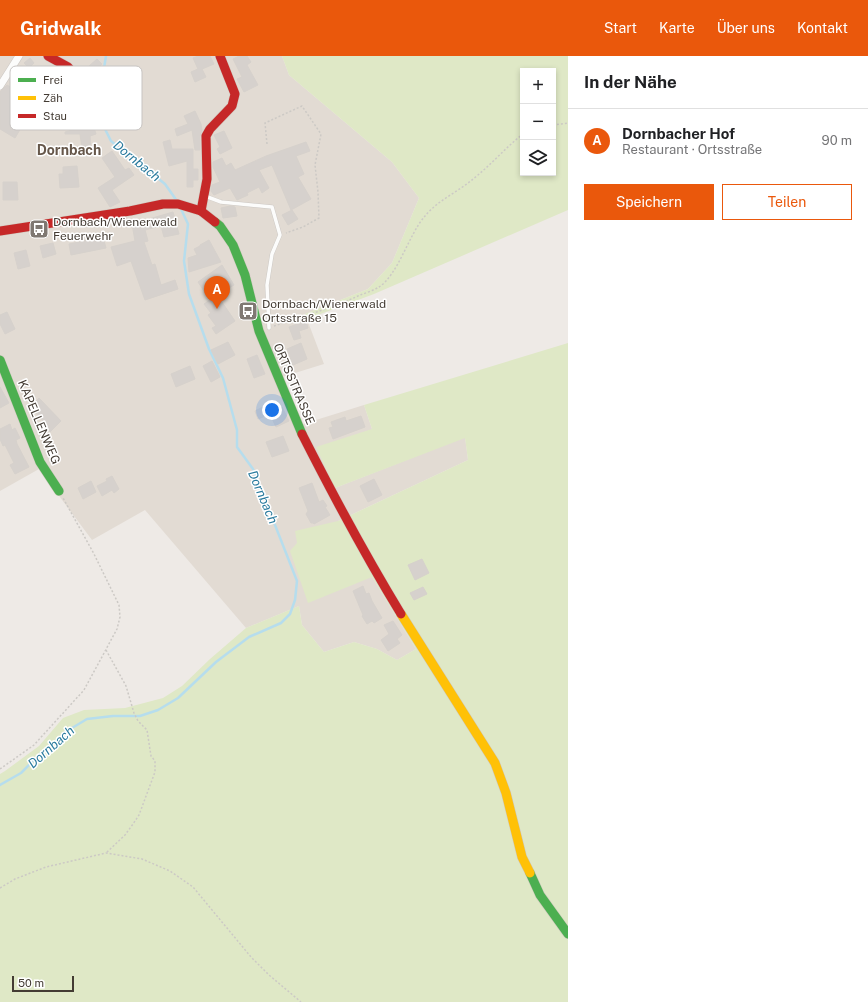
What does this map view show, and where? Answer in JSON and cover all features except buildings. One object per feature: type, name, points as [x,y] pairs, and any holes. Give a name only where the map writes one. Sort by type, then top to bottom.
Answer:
[{"type":"street","points":[[13,66],[19,56]]},
{"type":"street","points":[[48,56],[66,66]]},
{"type":"street","points":[[201,211],[207,179],[206,136],[210,129],[232,106],[235,94],[220,56]]},
{"type":"street","points":[[0,86],[10,70]]},
{"type":"street","name":"ORTSSTRASSE","points":[[0,231],[130,211],[163,204],[178,204],[201,211],[220,226],[234,245],[245,276],[259,331],[301,432],[340,509],[377,575],[495,763],[506,793],[522,857],[540,895],[568,934]]},
{"type":"street","name":"KAPELLENWEG","points":[[0,360],[40,462],[59,491]]},
{"type":"lane","points":[[204,195],[221,202],[272,207],[280,235],[272,254],[267,285],[269,328]]},
{"type":"path","points":[[267,144],[265,123],[302,106],[321,134],[315,165],[319,218],[303,227],[280,235]]},
{"type":"path","points":[[556,125],[568,123]]},
{"type":"path","points":[[269,328],[346,302],[381,286],[392,274],[415,228],[425,215],[492,164],[509,145],[520,136]]},
{"type":"path","points":[[0,769],[34,746],[84,690],[117,629],[120,617],[119,604],[94,554],[59,491]]},
{"type":"path","points":[[106,650],[126,686],[138,721],[147,730],[155,772],[139,815],[125,835],[106,853]]},
{"type":"path","points":[[0,888],[15,879],[46,867],[106,853],[142,859],[170,871],[193,888],[250,957],[301,1002]]},
{"type":"shaded area","points":[[0,56],[282,56],[289,75],[392,162],[419,198],[392,263],[368,289],[305,314],[324,364],[282,377],[303,424],[364,405],[372,429],[335,488],[465,437],[468,460],[338,521],[416,649],[397,660],[377,649],[354,642],[324,652],[302,625],[299,606],[246,628],[145,510],[92,540],[39,469],[0,491]]},
{"type":"green space","points":[[282,56],[568,56],[568,210],[374,294],[307,319],[305,314],[368,289],[392,263],[419,198],[392,162],[289,75]]},
{"type":"green space","points":[[568,343],[568,1002],[0,1002],[0,774],[39,746],[63,718],[84,710],[125,708],[163,698],[182,686],[210,659],[246,628],[299,606],[302,625],[324,652],[354,642],[377,649],[397,660],[416,649],[372,577],[308,603],[290,551],[297,543],[295,531],[338,521],[468,460],[465,438],[335,488],[316,447],[372,429],[364,405]]},
{"type":"waterway","name":"Dornbach","points":[[104,66],[106,56]]},
{"type":"waterway","name":"Dornbach","points":[[106,130],[111,141],[165,184],[177,201]]},
{"type":"waterway","name":"Dornbach","points":[[0,785],[21,773],[42,752],[72,728],[87,719],[113,716],[140,716],[158,710],[178,698],[216,662],[249,637],[281,623],[290,614],[295,600],[297,581],[253,469],[237,447],[237,430],[223,378],[209,349],[189,294],[184,261],[188,224],[181,209]]},
{"type":"traffic: fast","points":[[215,222],[220,226],[233,245],[245,275],[259,331],[302,434]]},
{"type":"traffic: fast","points":[[0,360],[40,462],[59,491]]},
{"type":"traffic: fast","points":[[530,873],[540,895],[568,934]]},
{"type":"traffic: slow","points":[[401,614],[495,763],[506,793],[522,857],[530,873]]},
{"type":"traffic: jam","points":[[48,56],[66,66]]},
{"type":"traffic: jam","points":[[201,211],[207,179],[206,136],[210,129],[232,106],[235,94],[220,56]]},
{"type":"traffic: jam","points":[[0,231],[130,211],[163,204],[178,204],[201,211],[215,222]]},
{"type":"traffic: jam","points":[[302,434],[325,480],[401,614]]},
{"type":"place","name":"Dornbach/Wienerwald Feuerwehr","points":[[39,229]]},
{"type":"place","name":"Dornbacher Hof","points":[[217,309]]},
{"type":"place","name":"Dornbach/Wienerwald Ortsstraße 15","points":[[248,311]]},
{"type":"district","name":"Dornbach","points":[[69,150]]}]
